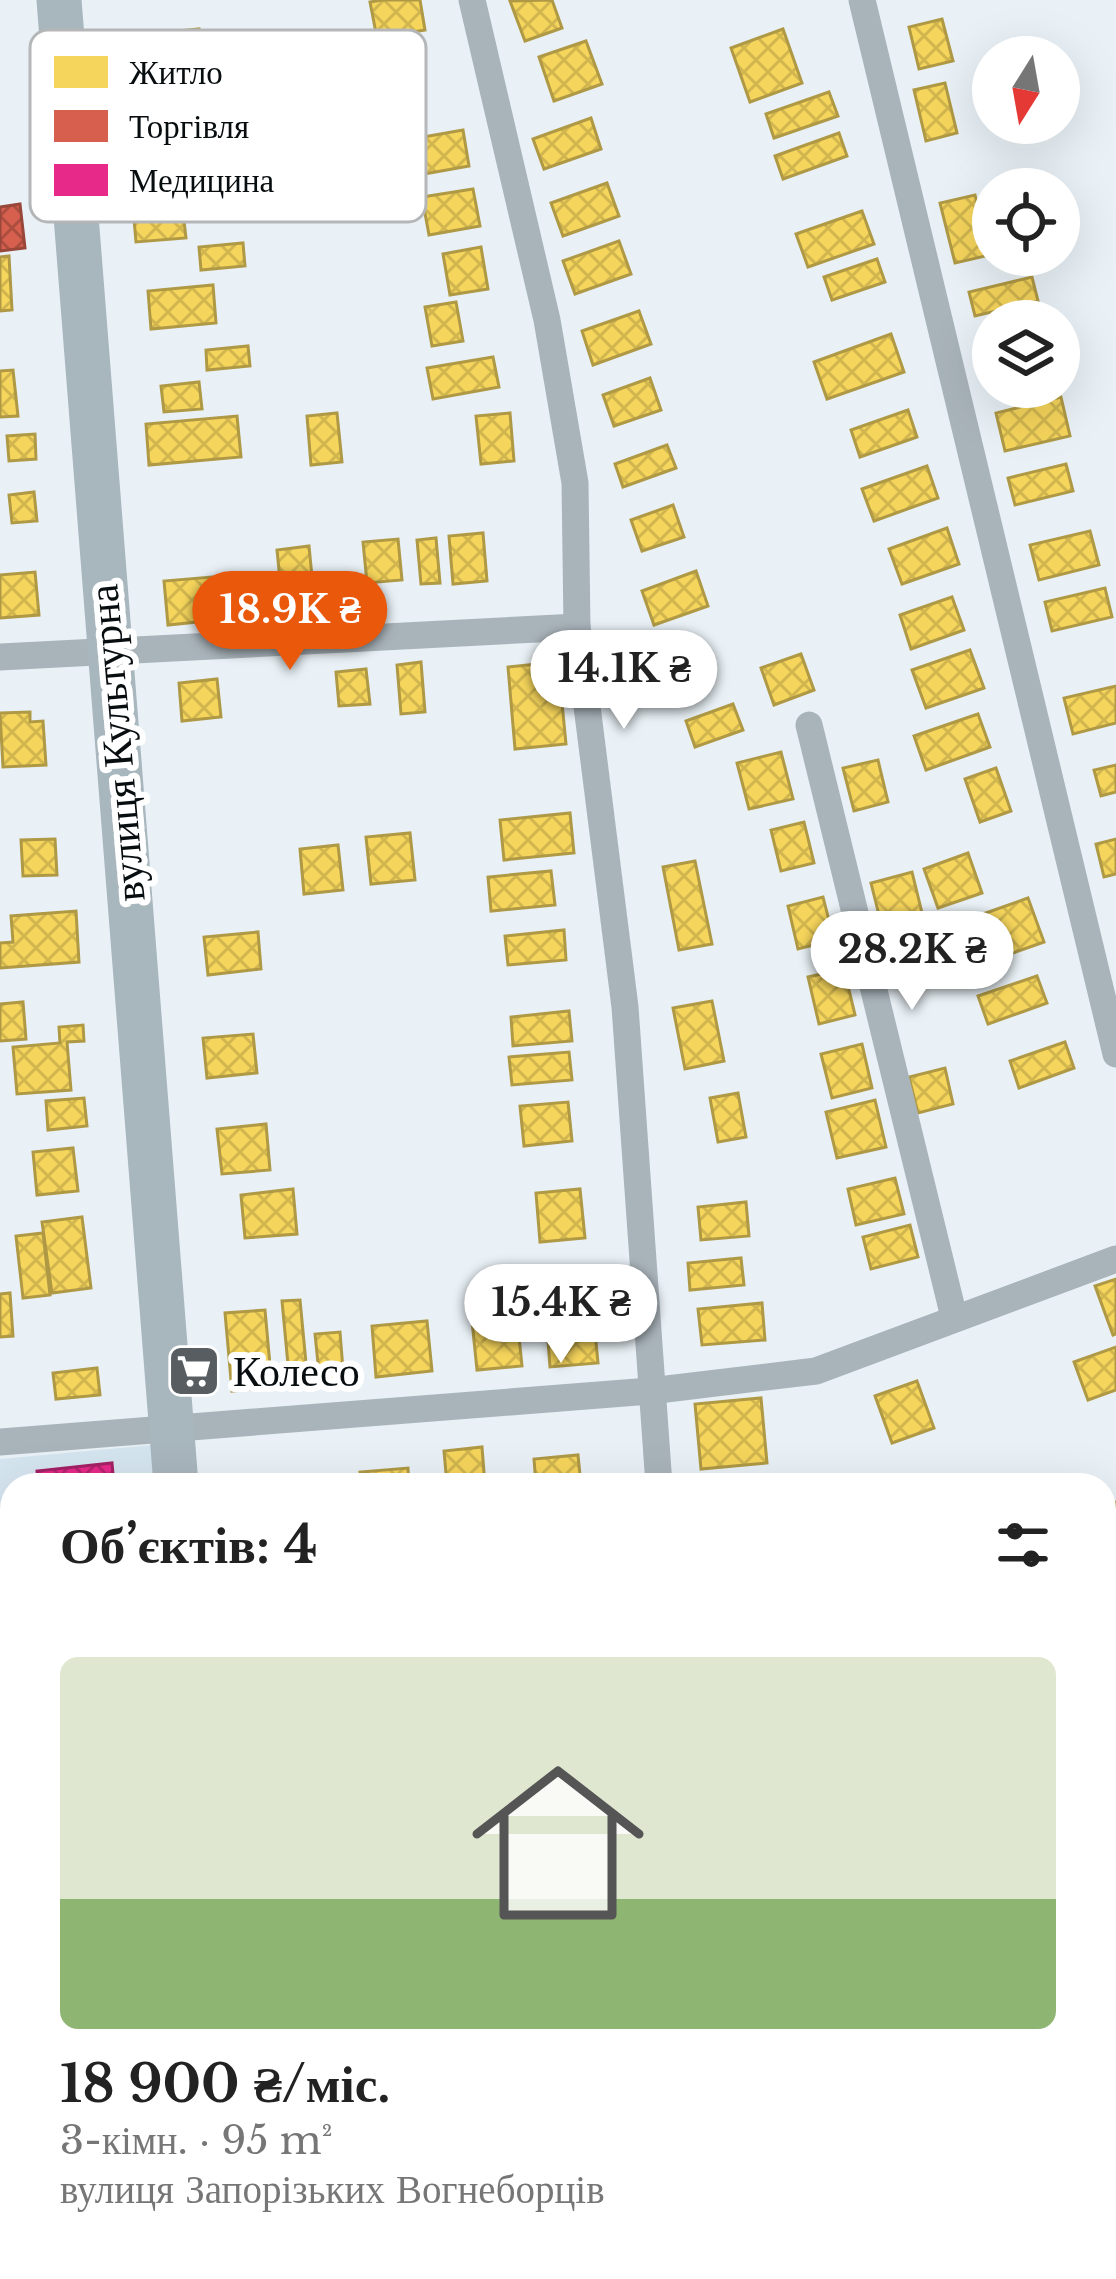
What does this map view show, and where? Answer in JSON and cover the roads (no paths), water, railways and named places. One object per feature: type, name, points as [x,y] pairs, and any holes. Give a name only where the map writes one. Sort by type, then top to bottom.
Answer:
[{"type":"main road","name":"вулиця Культурна","points":[[59,0],[61,30]]},
{"type":"main road","name":"вулиця Культурна","points":[[76,222],[175,1473]]},
{"type":"street","points":[[472,0],[547,320],[575,483],[577,628],[625,1007],[658,1473]]},
{"type":"street","points":[[862,0],[1116,1054]]},
{"type":"street","points":[[0,657],[577,628]]},
{"type":"street","points":[[809,725],[953,1317]]},
{"type":"street","points":[[0,1442],[650,1390],[816,1371],[1116,1259]]},
{"type":"place","name":"Колесо","points":[[194,1371]]}]
